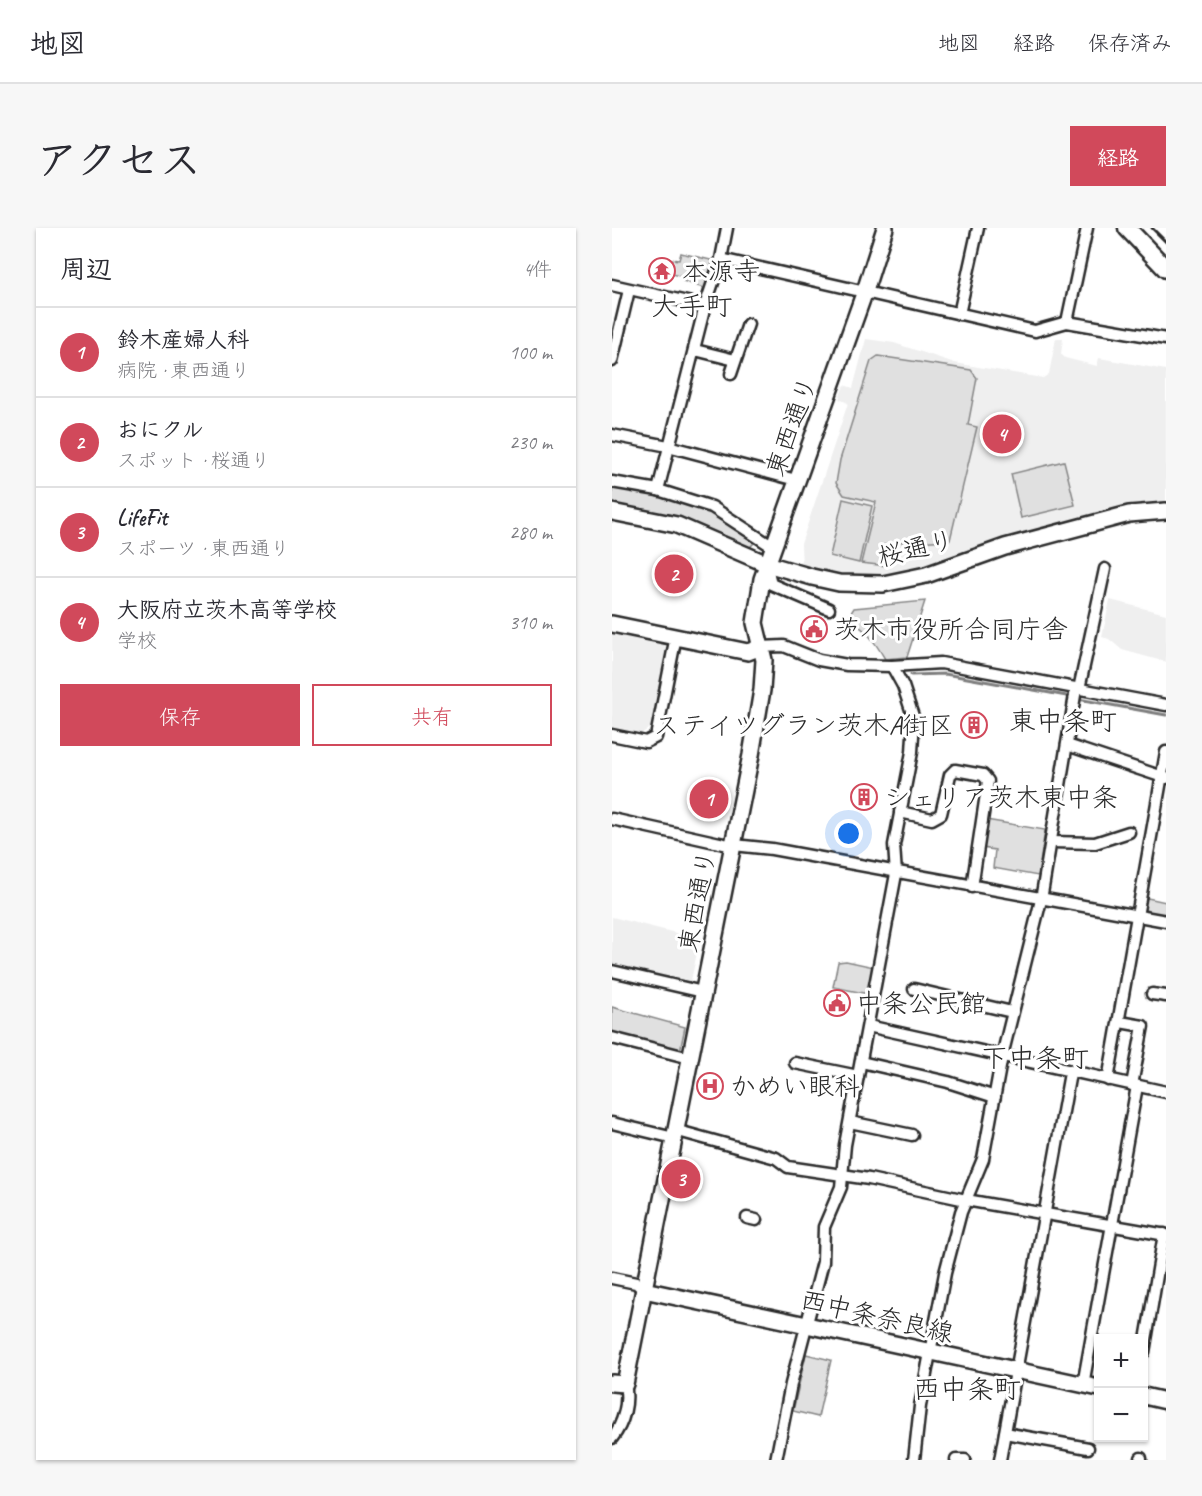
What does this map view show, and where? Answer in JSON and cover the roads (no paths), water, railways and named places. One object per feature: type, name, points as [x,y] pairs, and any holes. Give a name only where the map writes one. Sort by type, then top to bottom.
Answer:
[{"type":"main road","points":[[1127,228],[1166,269]]},
{"type":"street","points":[[658,490],[705,306],[721,259],[727,228]]},
{"type":"street","name":"東西通り","points":[[619,1384],[644,1290],[678,1135],[690,1058],[762,690],[764,660],[755,623],[767,564],[865,291],[885,228]]},
{"type":"street","points":[[959,314],[978,228]]},
{"type":"street","points":[[1068,322],[1087,228]]},
{"type":"street","points":[[721,259],[1035,331],[1068,322],[1166,339]]},
{"type":"street","points":[[612,285],[705,306]]},
{"type":"street","points":[[612,362],[629,290]]},
{"type":"street","points":[[731,374],[748,324]]},
{"type":"street","points":[[695,350],[735,360]]},
{"type":"street","points":[[612,435],[668,446],[796,480]]},
{"type":"street","points":[[612,482],[658,490],[712,507],[772,547]]},
{"type":"street","name":"桜通り","points":[[612,512],[677,525],[767,564],[839,583],[901,582],[1005,547],[1129,513],[1166,511]]},
{"type":"street","points":[[767,564],[771,584],[829,609]]},
{"type":"street","points":[[914,1460],[920,1406],[945,1273],[966,1200],[983,1159],[1002,1056],[1041,900],[1076,693],[1105,569]]},
{"type":"street","points":[[612,624],[748,652],[761,647],[784,646],[819,660],[847,665],[892,666],[941,663],[1076,693],[1166,705]]},
{"type":"street","points":[[612,735],[646,742],[656,737],[676,636]]},
{"type":"street","points":[[776,1460],[791,1384],[822,1262],[824,1227],[843,1176],[858,1076],[896,874],[894,845],[912,752],[914,719],[903,686],[892,666]]},
{"type":"street","points":[[1067,745],[1122,761],[1164,777]]},
{"type":"street","points":[[1108,1080],[1164,777],[1166,752]]},
{"type":"street","points":[[900,812],[932,819],[941,814],[950,775],[955,770],[983,776],[988,781],[972,888]]},
{"type":"street","points":[[612,819],[732,844],[1166,921]]},
{"type":"street","points":[[1051,842],[1095,843],[1129,832]]},
{"type":"street","points":[[612,971],[703,992]]},
{"type":"street","points":[[914,989],[1012,1012]]},
{"type":"street","points":[[1152,993],[1166,996]]},
{"type":"street","points":[[1083,1385],[1113,1227],[1143,1026],[1120,1022]]},
{"type":"street","points":[[868,1026],[1070,1073],[1166,1092]]},
{"type":"street","points":[[612,1038],[690,1058]]},
{"type":"street","points":[[861,1062],[948,1082],[994,1096]]},
{"type":"street","points":[[795,1063],[858,1076]]},
{"type":"street","points":[[1000,1460],[1070,1073]]},
{"type":"street","points":[[850,1122],[912,1135]]},
{"type":"street","points":[[612,1123],[678,1135],[776,1158],[788,1167],[869,1179],[966,1200],[1165,1235],[1146,1334]]},
{"type":"street","points":[[612,1278],[636,1283],[644,1290]]},
{"type":"street","name":"西中条奈良線","points":[[644,1290],[1094,1387]]},
{"type":"street","points":[[612,1438],[624,1412],[627,1395],[619,1384]]},
{"type":"street","points":[[1148,1397],[1166,1401]]},
{"type":"street","points":[[1005,1433],[1088,1448]]},
{"type":"street","points":[[956,1460],[965,1460]]},
{"type":"waterway","points":[[911,675],[945,674],[1072,697]]},
{"type":"waterway","points":[[1078,699],[1166,715]]},
{"type":"railway","points":[[1152,228],[1166,242]]},
{"type":"place","name":"本源寺","points":[[662,271]]},
{"type":"place","name":"大阪府立茨木高等学校","points":[[1002,434]]},
{"type":"place","name":"おにクル","points":[[674,574]]},
{"type":"place","name":"茨木市役所合同庁舎","points":[[814,629]]},
{"type":"place","name":"ステイツグラン茨木A街区","points":[[974,725]]},
{"type":"place","name":"シェリア茨木東中条","points":[[864,797]]},
{"type":"place","name":"鈴木産婦人科","points":[[709,799]]},
{"type":"place","name":"中条公民館","points":[[837,1003]]},
{"type":"place","name":"かめい眼科","points":[[710,1086]]},
{"type":"place","name":"LifeFit","points":[[681,1179]]},
{"type":"district","name":"大手町","points":[[692,306]]},
{"type":"district","name":"東中条町","points":[[1063,721]]},
{"type":"district","name":"下中条町","points":[[1035,1058]]},
{"type":"district","name":"西中条町","points":[[967,1389]]}]
